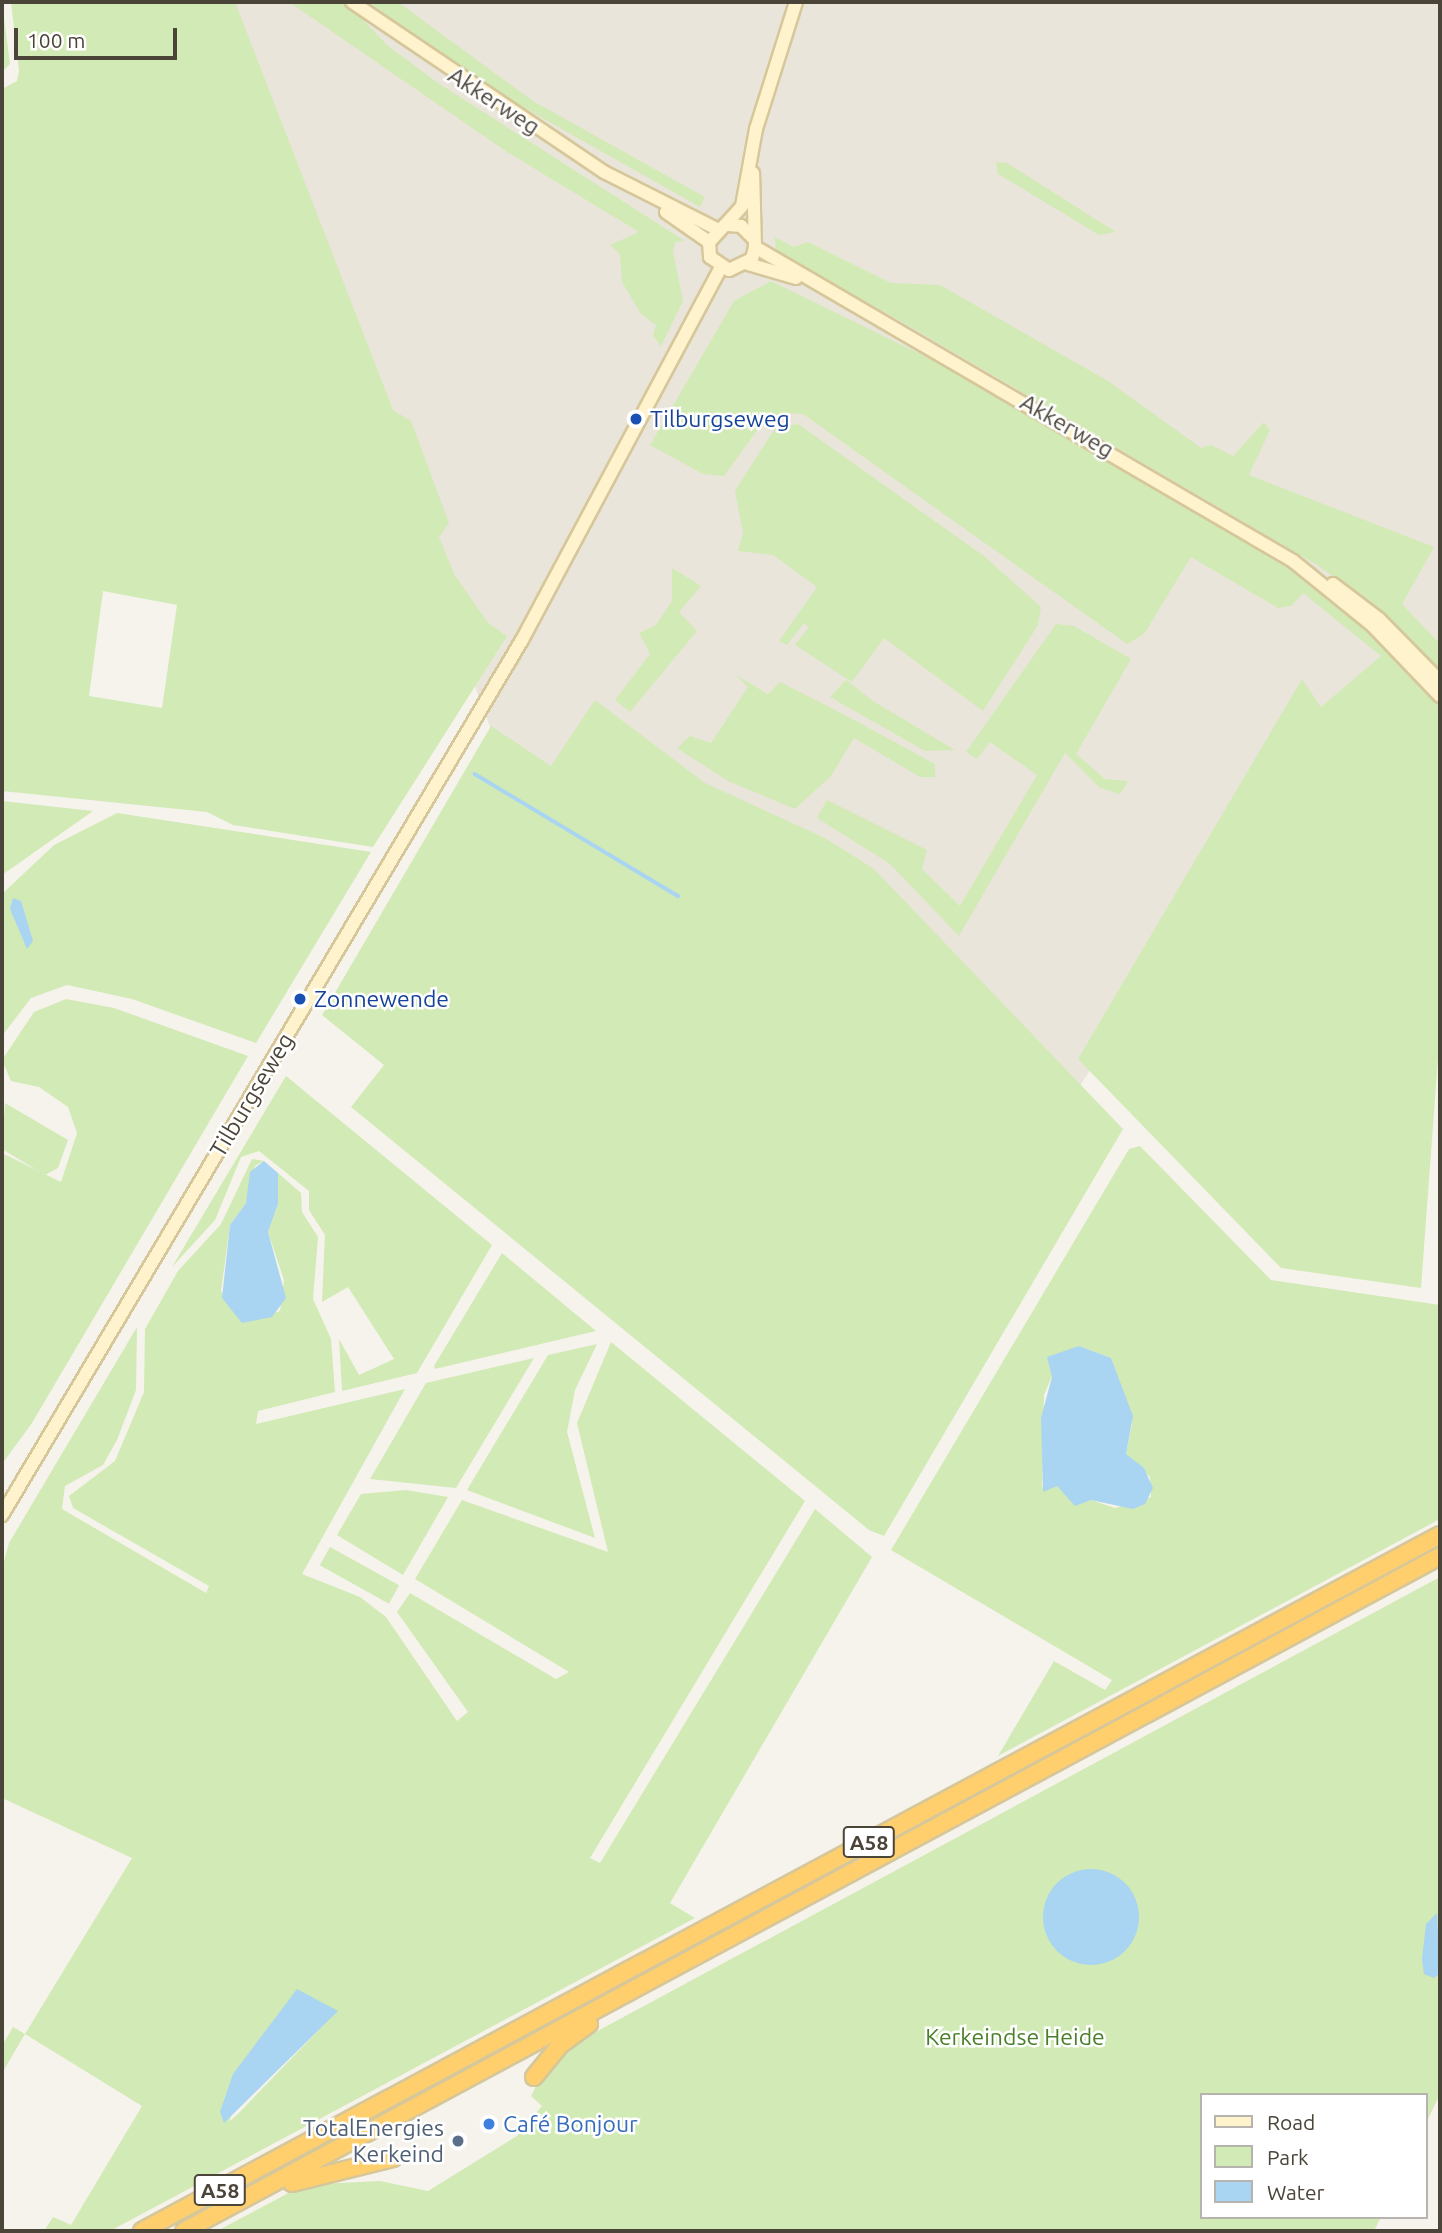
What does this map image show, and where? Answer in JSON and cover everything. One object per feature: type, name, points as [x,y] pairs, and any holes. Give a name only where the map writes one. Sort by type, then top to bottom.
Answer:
[{"type":"highway","name":"A58","points":[[142,2231],[1440,1535]]},
{"type":"highway","name":"A58","points":[[184,2231],[1440,1556]]},
{"type":"highway","name":"A58","points":[[534,2077],[610,2003]]},
{"type":"highway","name":"A58","points":[[221,2211],[231,2215],[333,2169],[393,2158]]},
{"type":"main road","name":"Akkerweg","points":[[352,2],[641,193],[709,242]]},
{"type":"main road","points":[[751,152],[754,242],[748,264],[721,268],[710,257],[709,242],[743,206],[751,152],[796,2]]},
{"type":"main road","name":"Akkerweg","points":[[641,193],[721,227]]},
{"type":"main road","points":[[721,227],[741,226],[754,242]]},
{"type":"main road","name":"Akkerweg","points":[[754,242],[838,296],[1293,561],[1371,612],[1440,681]]},
{"type":"main road","name":"Akkerweg","points":[[748,264],[838,296]]},
{"type":"main road","name":"Tilburgseweg","points":[[2,1515],[523,640],[721,268]]},
{"type":"main road","name":"Akkerweg","points":[[1293,561],[1373,626],[1440,696]]},
{"type":"shaded area","points":[[213,2],[1440,2],[1440,741],[1316,720],[1076,1092],[493,735],[250,80]]},
{"type":"green space","points":[[2,2],[10,64],[2,72]]},
{"type":"green space","points":[[11,2],[235,2],[393,410],[411,421],[449,523],[439,537],[454,574],[488,623],[507,636],[373,847],[233,825],[207,812],[2,791],[2,89],[17,81],[19,70]],"holes":[[[103,591],[177,605],[162,708],[89,696]]]},
{"type":"green space","points":[[289,2],[346,2],[387,45],[438,83],[685,241],[675,242],[673,252],[683,301],[661,346],[653,336],[656,325],[641,314],[622,282],[620,254],[610,245],[639,232],[507,152]]},
{"type":"green space","points":[[368,2],[398,2],[533,101],[705,197],[700,207],[498,93]]},
{"type":"green space","points":[[996,162],[1007,163],[1116,232],[1099,235],[998,174]]},
{"type":"green space","points":[[775,237],[794,247],[808,242],[891,283],[940,285],[1108,381],[1201,448],[1211,445],[1233,456],[1264,422],[1270,430],[1249,475],[1434,547],[1402,604],[1440,644],[1440,671],[1374,606],[1317,565],[892,316],[776,255]]},
{"type":"green space","points":[[771,281],[963,375],[1243,535],[1359,617],[1440,699],[1440,1031],[1421,1288],[1281,1268],[1078,1059],[1302,679],[1321,707],[1381,656],[1303,593],[1291,606],[1278,608],[1191,557],[1144,634],[1127,644],[803,414],[780,413],[764,421],[724,476],[703,474],[650,445],[734,301]]},
{"type":"green space","points":[[798,424],[984,556],[1041,607],[1038,625],[983,711],[884,638],[852,682],[795,645],[809,627],[804,623],[787,645],[779,641],[817,587],[773,555],[738,551],[743,533],[735,491],[775,428]]},
{"type":"green space","points":[[672,568],[701,586],[679,612],[697,631],[630,712],[615,700],[650,654],[639,633],[656,625],[672,601]]},
{"type":"green space","points":[[1056,624],[1074,626],[1131,659],[1076,754],[1105,779],[1128,781],[1120,794],[1100,788],[1065,753],[959,936],[890,864],[817,818],[827,800],[927,850],[922,869],[960,906],[1037,775],[990,742],[977,759],[966,752]]},
{"type":"green space","points":[[736,675],[768,694],[780,682],[845,715],[935,764],[935,777],[920,777],[854,738],[831,776],[795,809],[728,781],[677,748],[690,736],[711,743],[748,687]]},
{"type":"green space","points":[[846,680],[873,701],[955,750],[925,751],[830,697]]},
{"type":"green space","points":[[595,700],[705,783],[825,838],[874,869],[1123,1129],[884,1536],[869,1530],[351,1107],[384,1065],[322,1015],[491,726],[551,766]]},
{"type":"green space","points":[[2,801],[93,811],[2,875]]},
{"type":"green space","points":[[117,813],[371,852],[256,1043],[132,999],[67,985],[31,998],[2,1036],[2,894],[54,845]]},
{"type":"green space","points":[[66,999],[114,1008],[248,1056],[32,1423],[2,1464],[2,1153],[61,1182],[77,1133],[68,1107],[39,1087],[11,1081],[2,1060],[34,1012]]},
{"type":"green space","points":[[286,1076],[492,1245],[417,1373],[342,1391],[339,1339],[359,1375],[394,1359],[348,1287],[322,1302],[325,1235],[309,1210],[309,1191],[259,1151],[241,1157],[215,1220],[172,1267]]},
{"type":"green space","points":[[5,1103],[68,1140],[58,1168],[45,1175],[2,1149]]},
{"type":"green space","points":[[1140,1146],[1271,1280],[1440,1305],[1440,1519],[998,1756],[1054,1661],[1105,1690],[1112,1680],[891,1550],[1129,1149]],"holes":[[[1079,1346],[1111,1358],[1132,1424],[1126,1454],[1150,1477],[1151,1497],[1115,1508],[1091,1500],[1075,1505],[1057,1486],[1042,1487],[1044,1395],[1061,1355]]]},
{"type":"green space","points":[[252,1159],[264,1161],[255,1166],[246,1203],[230,1225],[221,1291],[242,1323],[280,1311],[284,1280],[268,1232],[278,1204],[278,1173],[301,1193],[302,1212],[318,1237],[313,1299],[331,1339],[335,1392],[258,1411],[256,1424],[405,1389],[302,1574],[360,1597],[386,1617],[457,1721],[468,1712],[397,1612],[410,1593],[556,1679],[569,1672],[415,1579],[462,1500],[608,1552],[577,1423],[611,1342],[805,1501],[590,1858],[600,1863],[815,1509],[872,1557],[670,1903],[695,1918],[110,2231],[44,2231],[53,2217],[71,2225],[142,2106],[25,2034],[132,1858],[2,1798],[2,1569],[9,1543],[137,1327],[136,1390],[117,1440],[103,1465],[65,1486],[62,1509],[206,1593],[209,1586],[73,1508],[69,1496],[115,1461],[144,1392],[145,1329],[178,1271],[221,1224]],"holes":[[[337,2011],[230,2121],[236,2071]]]},
{"type":"green space","points":[[502,1253],[596,1331],[435,1369],[434,1366]]},
{"type":"green space","points":[[597,1344],[575,1390],[567,1432],[595,1538],[467,1490],[548,1355]]},
{"type":"green space","points":[[534,1358],[456,1488],[370,1479],[426,1383]]},
{"type":"green space","points":[[406,1490],[448,1497],[403,1575],[337,1535],[361,1494]]},
{"type":"green space","points":[[330,1547],[399,1585],[389,1604],[320,1565]]},
{"type":"green space","name":"Kerkeindse Heide","points":[[1440,1577],[1440,2094],[1428,2119],[1428,2093],[1200,2093],[1200,2219],[1380,2219],[1374,2231],[217,2231],[298,2188],[320,2184],[380,2181],[428,2191],[517,2136],[542,2106],[531,2096],[543,2073],[579,2041]]},
{"type":"green space","points":[[13,2027],[25,2034],[2,2073],[2,2046]]},
{"type":"water","points":[[13,898],[21,901],[33,941],[27,949],[10,909]]},
{"type":"water","points":[[264,1161],[278,1173],[278,1204],[268,1232],[286,1298],[272,1317],[242,1323],[222,1298],[230,1225],[246,1203],[250,1172]]},
{"type":"water","points":[[1079,1346],[1111,1358],[1133,1416],[1126,1454],[1144,1468],[1153,1488],[1145,1504],[1133,1509],[1091,1500],[1075,1506],[1057,1486],[1043,1492],[1041,1418],[1052,1377],[1047,1357]]},
{"type":"water","points":[[1091,1869],[1109,1873],[1125,1883],[1135,1899],[1139,1917],[1135,1935],[1125,1951],[1109,1961],[1091,1965],[1073,1961],[1057,1951],[1047,1935],[1043,1917],[1047,1899],[1057,1883],[1073,1873]]},
{"type":"water","points":[[1437,1913],[1440,1973],[1434,1978],[1424,1974],[1422,1959],[1426,1924]]},
{"type":"water","points":[[297,1989],[338,2011],[224,2123],[220,2112],[233,2074]]},
{"type":"waterway","points":[[475,774],[678,896]]},
{"type":"place","name":"Tilburgseweg","points":[[636,419]]},
{"type":"place","name":"Zonnewende","points":[[300,999]]},
{"type":"place","name":"Café Bonjour","points":[[489,2124]]},
{"type":"place","name":"TotalEnergies Kerkeind","points":[[458,2141]]}]
